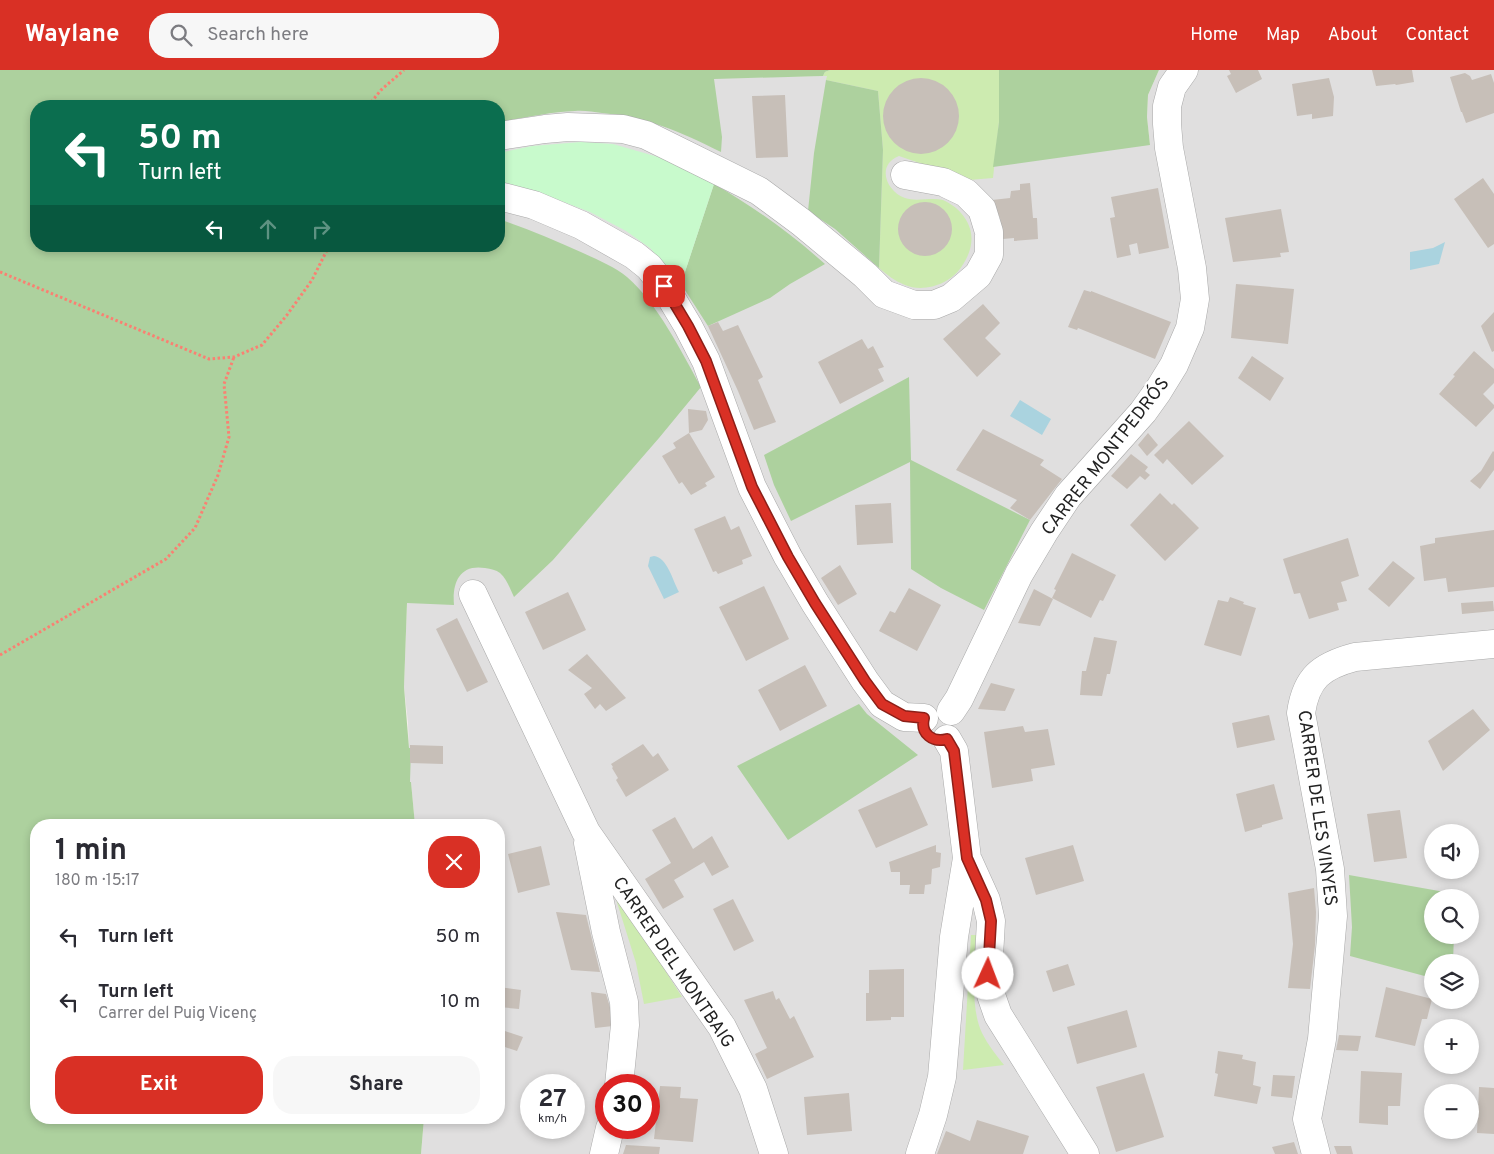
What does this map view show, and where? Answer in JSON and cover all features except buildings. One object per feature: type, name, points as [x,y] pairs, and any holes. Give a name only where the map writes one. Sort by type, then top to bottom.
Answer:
[{"type":"street","name":"CARRER MONTPEDRÓS","points":[[951,711],[959,699],[1019,574],[1044,532],[1068,496],[1143,412],[1174,365],[1190,328],[1195,298],[1192,268],[1169,148],[1167,124],[1167,106],[1172,87],[1184,70]]},
{"type":"street","points":[[505,135],[568,127],[623,129],[646,135],[759,191],[801,222],[865,275],[884,294],[914,305],[934,304],[951,298],[978,275],[989,255],[989,232],[982,209],[966,193],[943,182],[905,175]]},
{"type":"street","points":[[505,198],[534,205],[581,225],[634,255],[649,267],[664,286],[706,361],[752,487],[788,557],[815,603],[882,704],[904,716],[924,718]]},
{"type":"street","name":"CARRER DEL MONTBAIG","points":[[473,594],[586,832],[722,1027],[753,1089],[774,1154]]},
{"type":"street","name":"CARRER DE LES VINYES","points":[[1316,1154],[1307,1119],[1322,1039],[1333,916],[1330,869],[1301,713],[1304,695],[1318,674],[1334,663],[1348,659],[1426,649],[1494,644]]},
{"type":"street","points":[[939,707],[951,711],[955,718],[956,726],[953,733],[947,739],[936,740],[926,734],[923,724],[927,712],[939,707]]},
{"type":"street","points":[[920,1154],[934,1115],[942,1077],[954,938],[967,858],[954,751],[947,739]]},
{"type":"street","name":"CARRER DEL MONTBAIG","points":[[586,832],[606,932],[624,1002],[625,1025],[620,1074]]},
{"type":"street","points":[[967,858],[986,900],[991,921],[988,974],[991,995],[998,1015],[1085,1154]]},
{"type":"street","points":[[604,1154],[607,1139]]},
{"type":"path","points":[[373,100],[381,90],[404,70]]},
{"type":"path","points":[[0,272],[209,359],[234,357],[262,345],[287,315],[312,280],[326,252]]},
{"type":"path","points":[[0,656],[166,559],[195,528],[218,475],[229,437],[224,384],[234,357]]},
{"type":"shaded area","points":[[717,70],[717,78],[823,76],[830,70],[999,70],[999,122],[1150,145],[1147,117],[1148,95],[1159,70],[1494,70],[1494,1154],[421,1154],[424,1124],[505,1124],[505,819],[414,819],[410,782],[408,722],[404,687],[407,603],[497,252],[505,252],[505,105]]},
{"type":"green space","points":[[0,70],[830,70],[825,72],[823,76],[714,79],[722,137],[721,152],[663,126],[619,115],[578,111],[505,121],[505,100],[30,100],[30,252],[505,252],[505,221],[573,248],[606,264],[627,277],[659,314],[701,387],[553,560],[514,597],[500,573],[491,569],[476,567],[469,569],[459,576],[454,589],[454,605],[407,603],[404,687],[409,748],[411,748],[410,782],[414,819],[30,819],[30,1124],[424,1124],[421,1154],[0,1154]]},
{"type":"green space","points":[[830,70],[999,70],[999,122],[993,178],[969,180],[899,156],[892,160],[886,171],[886,178],[889,184],[898,195],[919,200],[943,200],[956,208],[967,221],[970,228],[971,243],[967,258],[957,272],[944,282],[928,287],[912,287],[898,282],[879,268],[883,150],[878,91],[826,80],[827,76],[823,76],[825,72]]},
{"type":"green space","points":[[999,70],[1159,70],[1148,95],[1147,117],[1150,145],[993,167],[999,122]]},
{"type":"green space","points":[[826,80],[878,91],[883,150],[879,268],[835,229],[808,211],[814,153]]},
{"type":"green space","points":[[581,142],[613,144],[665,159],[714,184],[681,284],[650,248],[626,231],[590,212],[540,193],[505,183],[505,152],[532,146]]},
{"type":"green space","points":[[714,184],[771,221],[825,264],[770,298],[708,326],[681,284]]},
{"type":"green space","points":[[909,377],[911,460],[1030,520],[984,610],[941,588],[911,569],[910,462],[791,521],[774,485],[764,455]]},
{"type":"green space","points":[[859,704],[867,714],[918,755],[788,840],[737,766]]},
{"type":"green space","points":[[1349,875],[1428,889],[1424,889],[1424,944],[1454,944],[1453,954],[1424,954],[1424,976],[1350,956],[1352,927]]},
{"type":"green space","points":[[617,895],[682,997],[644,1004],[636,963],[615,896]]},
{"type":"green space","points":[[971,935],[976,935],[974,997],[978,1022],[987,1042],[1004,1065],[963,1070]]},
{"type":"water","points":[[1445,242],[1439,264],[1410,270],[1410,252],[1433,248]]},
{"type":"water","points":[[1020,400],[1051,419],[1042,435],[1010,416]]},
{"type":"water","points":[[650,557],[659,557],[666,565],[679,592],[664,599],[648,566]]},
{"type":"route","points":[[664,286],[706,361],[752,487],[788,557],[815,603],[882,704],[904,716],[924,718],[923,724],[926,734],[936,740],[947,739],[954,751],[967,858],[986,900],[991,921],[988,974]]}]
